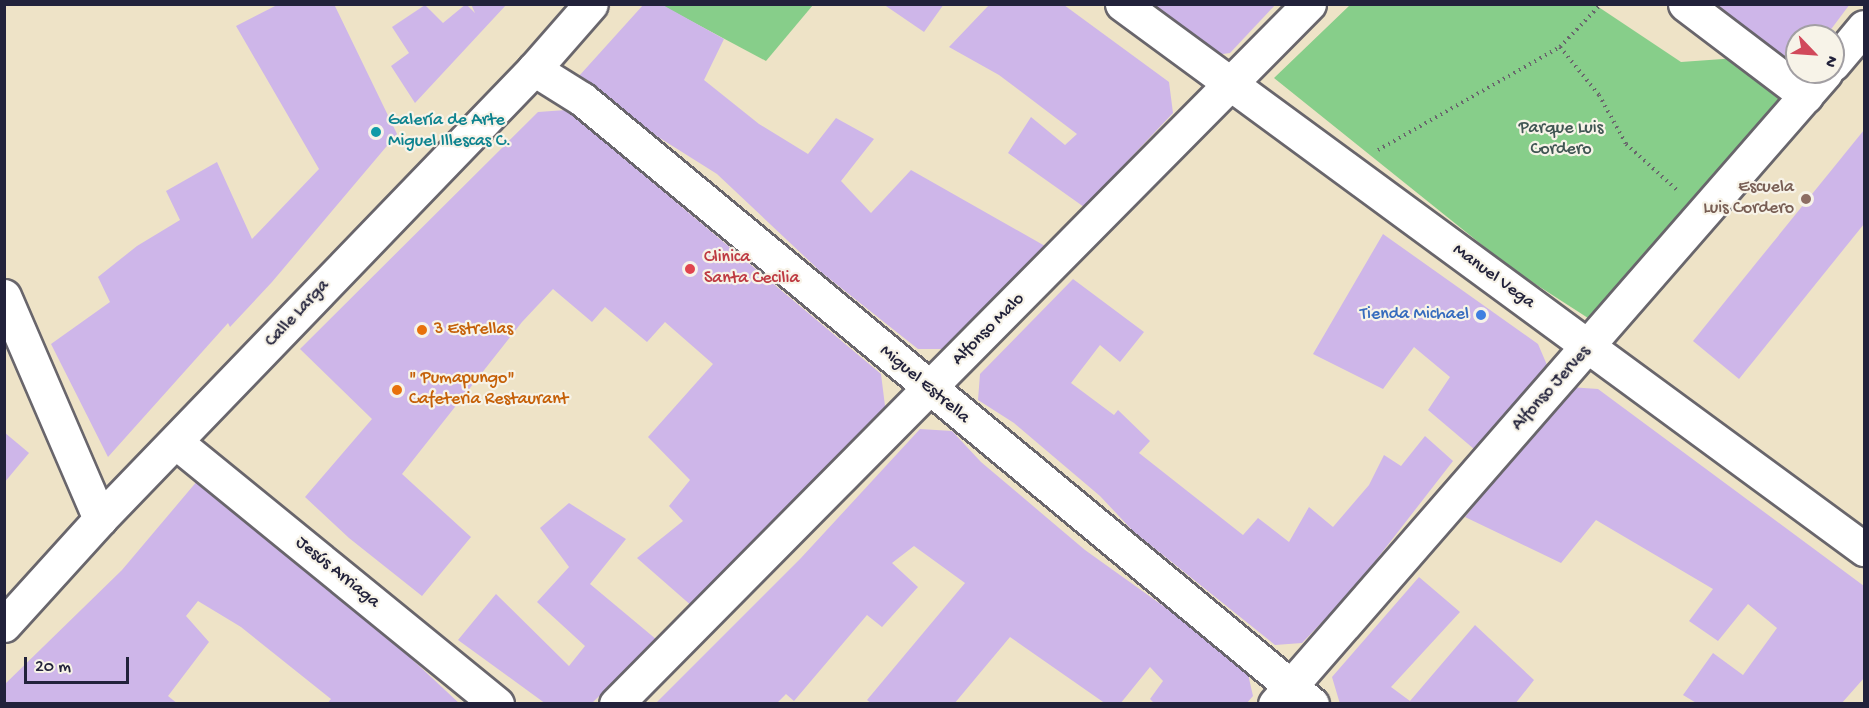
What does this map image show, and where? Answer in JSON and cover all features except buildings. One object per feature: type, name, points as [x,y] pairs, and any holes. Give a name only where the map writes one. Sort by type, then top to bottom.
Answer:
[{"type":"street","name":"Calle Larga","points":[[4,625],[100,519],[177,443],[534,69],[591,4]]},
{"type":"street","name":"Manuel Vega","points":[[1122,4],[1864,549]]},
{"type":"street","name":"Alfonso Malo","points":[[616,704],[1232,85],[1309,4]]},
{"type":"street","points":[[1685,4],[1785,65]]},
{"type":"street","points":[[1845,50],[1864,27]]},
{"type":"street","name":"Miguel Estrella","points":[[534,69],[582,99],[1292,697]]},
{"type":"street","name":"Alfonso Jerves","points":[[1292,697],[1816,84]]},
{"type":"street","points":[[4,296],[100,519]]},
{"type":"street","name":"Jesús Arriaga","points":[[177,443],[497,704]]},
{"type":"path","points":[[1371,154],[1560,47],[1601,4]]},
{"type":"path","points":[[1560,47],[1599,96],[1626,144],[1706,212]]},
{"type":"green space","name":"Parque Luis Cordero","points":[[1594,4],[1681,62],[1737,58],[1786,94],[1588,318],[1512,269],[1274,78],[1350,5]]},
{"type":"green space","points":[[661,5],[813,5],[766,61]]},
{"type":"place","name":"Galería de Arte Miguel Illescas C.","points":[[376,132]]},
{"type":"place","name":"Escuela Luis Cordero","points":[[1806,199]]},
{"type":"place","name":"Clinica Santa Cecilia","points":[[690,269]]},
{"type":"place","name":"Tienda Michael","points":[[1481,315]]},
{"type":"place","name":"3 Estrellas","points":[[422,330]]},
{"type":"place","name":"\" Pumapungo\" Cafeteria Restaurant","points":[[397,390]]}]
